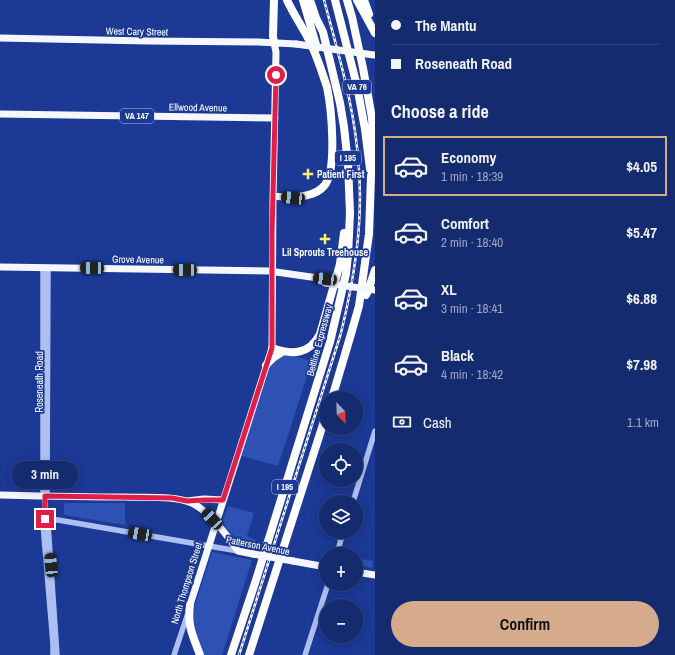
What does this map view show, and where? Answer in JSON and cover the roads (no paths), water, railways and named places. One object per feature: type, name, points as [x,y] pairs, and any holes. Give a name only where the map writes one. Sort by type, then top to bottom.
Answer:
[{"type":"highway","points":[[274,0],[274,43]]},
{"type":"highway","points":[[287,0],[308,39],[323,76],[329,101],[332,128],[330,175],[328,181],[325,186],[317,192],[306,196],[293,198]]},
{"type":"highway","points":[[303,0],[322,67],[323,76]]},
{"type":"highway","name":"Beltline Expressway","points":[[231,655],[330,342],[346,274],[350,213],[348,164],[344,127],[340,103],[323,32],[316,18],[310,0]]},
{"type":"highway","points":[[315,0],[323,32]]},
{"type":"highway","name":"VA 76","points":[[335,0],[357,86],[365,129],[371,176]]},
{"type":"highway","name":"I 195","points":[[334,391],[359,306],[369,234],[371,176],[374,168],[372,118],[363,68],[347,0]]},
{"type":"highway","points":[[357,0],[375,34]]},
{"type":"highway","points":[[364,0],[375,34]]},
{"type":"highway","points":[[272,348],[282,352],[293,353],[305,350],[314,344],[320,334],[340,264],[344,232],[350,213]]},
{"type":"highway","points":[[359,306],[368,291],[375,270]]},
{"type":"highway","points":[[266,365],[282,352]]},
{"type":"highway","name":"I 195","points":[[250,653],[320,435]]},
{"type":"highway","points":[[190,605],[189,625],[200,655]]},
{"type":"main road","name":"West Cary Street","points":[[0,38],[282,42],[297,46],[375,57]]},
{"type":"main road","name":"North Thompson Street","points":[[190,605],[272,348],[276,52],[274,43]]},
{"type":"main road","name":"Ellwood Avenue","points":[[0,114],[275,118]]},
{"type":"main road","points":[[273,196],[293,198]]},
{"type":"main road","name":"Grove Avenue","points":[[0,267],[252,271],[325,281],[375,290]]},
{"type":"main road","name":"Grove Avenue","points":[[325,281],[375,286]]},
{"type":"main road","points":[[0,495],[172,498],[187,501],[202,509],[231,540],[238,551]]},
{"type":"main road","points":[[187,501],[223,500]]},
{"type":"main road","points":[[231,540],[254,552]]},
{"type":"main road","name":"Patterson Avenue","points":[[238,551],[254,552],[293,559],[301,563],[319,566]]},
{"type":"main road","points":[[363,573],[375,575]]},
{"type":"street","name":"Roseneath Road","points":[[46,268],[43,492],[45,496],[45,519],[43,524],[53,655]]},
{"type":"street","points":[[355,495],[375,431]]},
{"type":"street","name":"Roseneath Road","points":[[45,519],[48,524],[57,655]]},
{"type":"street","name":"Patterson Avenue","points":[[45,519],[238,551]]},
{"type":"street","points":[[305,655],[326,591]]},
{"type":"street","name":"North Thompson Street","points":[[174,655],[190,605]]},
{"type":"railway","points":[[239,655],[341,333],[350,293],[356,252],[360,212],[357,148],[351,105],[324,0]]},
{"type":"place","name":"Patient First","points":[[308,174]]},
{"type":"place","name":"Lil Sprouts Treehouse","points":[[325,239]]}]
